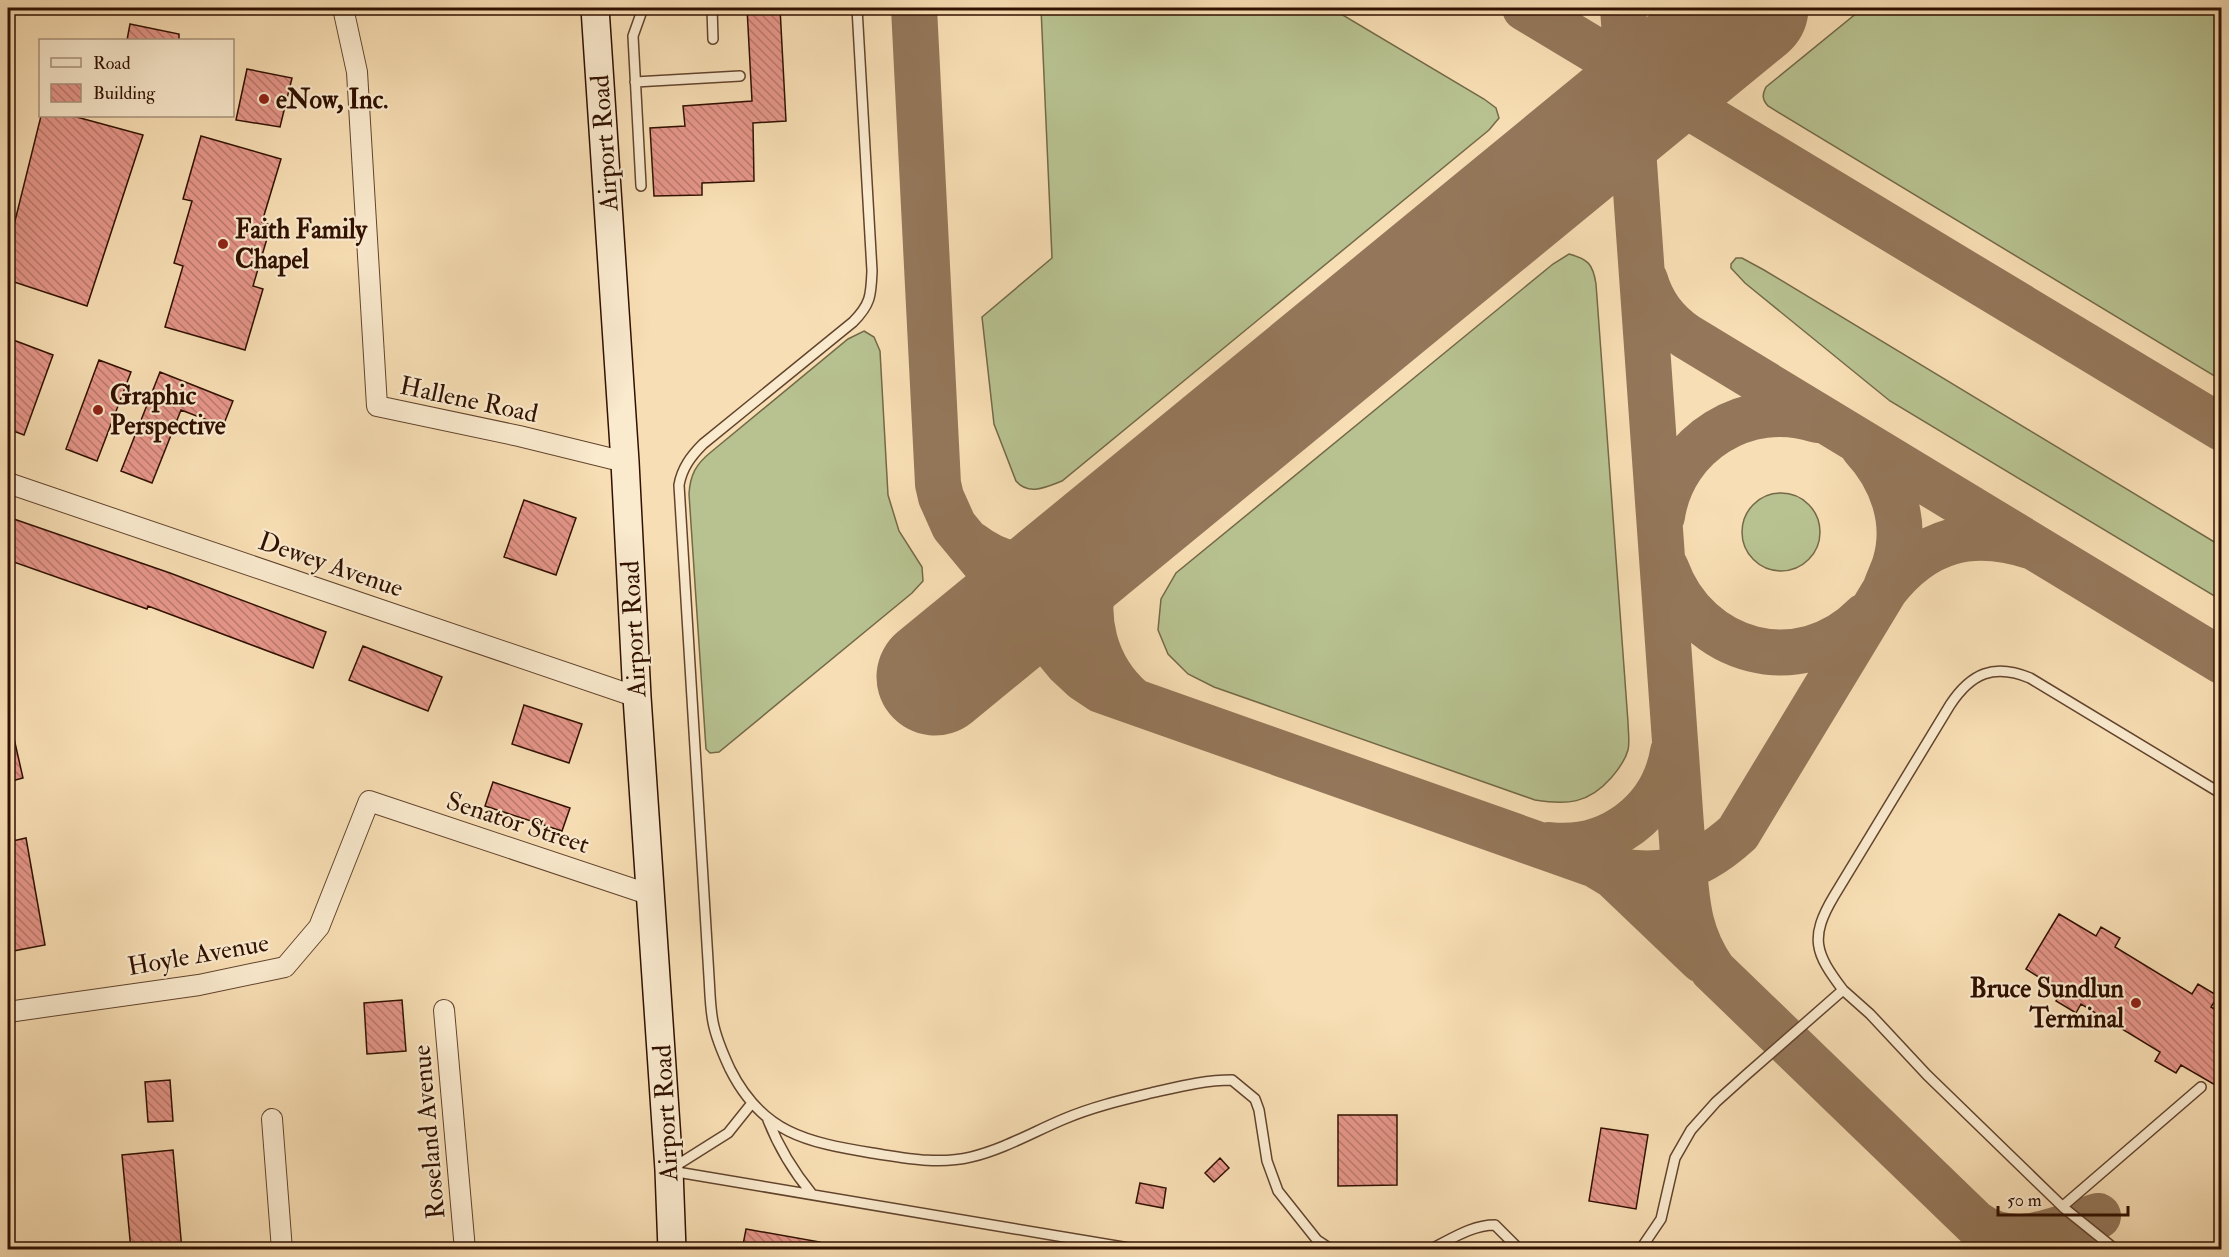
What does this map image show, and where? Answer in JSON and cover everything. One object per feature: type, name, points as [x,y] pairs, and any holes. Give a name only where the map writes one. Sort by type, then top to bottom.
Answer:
[{"type":"main road","name":"Airport Road","points":[[595,8],[637,697],[669,1170],[672,1250]]},
{"type":"street","name":"Hallene Road","points":[[344,8],[357,72],[377,406],[519,436],[624,462]]},
{"type":"street","name":"Dewey Avenue","points":[[8,483],[637,697]]},
{"type":"street","name":"Senator Street","points":[[369,801],[651,895]]},
{"type":"street","name":"Hoyle Avenue","points":[[8,1012],[199,985],[285,967],[319,927],[369,801]]},
{"type":"street","name":"Roseland Avenue","points":[[444,1010],[465,1250]]},
{"type":"street","points":[[272,1119],[282,1250]]},
{"type":"lane","points":[[641,186],[633,36],[643,8]]},
{"type":"lane","points":[[712,8],[713,39]]},
{"type":"lane","points":[[857,8],[872,272],[871,294],[868,303],[853,322],[703,444],[683,469],[679,485],[713,1022],[722,1053],[736,1080],[752,1102],[767,1118],[785,1129],[814,1141],[909,1159],[941,1161],[973,1156],[1003,1146],[1091,1108],[1201,1081],[1232,1080],[1255,1099],[1268,1161],[1278,1191],[1321,1245],[1332,1250]]},
{"type":"lane","points":[[635,82],[740,76]]},
{"type":"lane","points":[[2116,1250],[2063,1206],[1927,1076],[1870,1014],[1843,990],[1826,968],[1821,956],[1817,938],[1820,924],[1834,896],[1960,689],[1987,673],[2000,671],[2019,673],[2030,678],[2222,794]]},
{"type":"lane","points":[[1640,1250],[1661,1219],[1675,1158],[1690,1130],[1738,1082],[1843,990]]},
{"type":"lane","points":[[2063,1206],[2201,1087]]},
{"type":"lane","points":[[669,1170],[728,1132],[752,1102]]},
{"type":"lane","points":[[767,1118],[778,1147],[812,1194]]},
{"type":"lane","points":[[669,1170],[1141,1250]]},
{"type":"lane","points":[[1429,1250],[1483,1225],[1495,1225],[1520,1250]]},
{"type":"lane","points":[[2212,1250],[2222,1247]]},
{"type":"green space","points":[[1041,8],[1331,8],[1484,99],[1496,108],[1499,118],[1489,130],[1062,481],[1044,488],[1032,489],[1021,486],[1016,481],[994,424],[982,317],[1052,258]]},
{"type":"green space","points":[[1863,8],[2221,8],[2221,380],[1768,106],[1763,97],[1766,87]]},
{"type":"green space","points":[[1569,254],[1588,263],[1596,284],[1629,740],[1625,758],[1611,778],[1594,793],[1576,801],[1535,800],[1214,687],[1188,674],[1168,654],[1158,630],[1161,599],[1176,573],[1553,264]]},
{"type":"green space","points":[[1736,258],[1742,258],[1764,270],[2221,546],[2221,600],[1890,401],[1745,283],[1731,268]]},
{"type":"green space","points":[[864,331],[874,337],[880,351],[888,495],[899,531],[922,567],[923,581],[912,593],[719,752],[710,753],[706,749],[689,494],[692,476],[701,461],[711,452],[848,339]]},
{"type":"green space","points":[[1781,493],[1796,496],[1808,505],[1817,517],[1820,532],[1817,547],[1808,559],[1796,568],[1781,571],[1766,568],[1754,559],[1745,547],[1742,532],[1745,517],[1754,505],[1766,496]]},
{"type":"building","points":[[747,8],[780,8],[786,121],[753,123],[754,181],[702,183],[702,195],[654,196],[650,128],[685,126],[683,106],[752,101]]},
{"type":"building","points":[[130,24],[179,34],[179,39],[127,39]]},
{"type":"building","name":"eNow, Inc.","points":[[247,69],[292,78],[280,127],[236,120]]},
{"type":"building","points":[[41,117],[77,117],[143,135],[87,306],[8,280],[8,249]]},
{"type":"building","name":"Faith Family Chapel","points":[[201,136],[281,159],[262,222],[271,225],[253,286],[263,289],[245,350],[165,327],[183,266],[174,263],[192,201],[183,199]]},
{"type":"building","points":[[8,338],[53,355],[24,435],[8,429]]},
{"type":"building","name":"Graphic Perspective","points":[[99,360],[131,372],[97,461],[66,449]]},
{"type":"building","points":[[160,372],[233,401],[223,426],[181,410],[152,483],[121,471]]},
{"type":"building","points":[[524,500],[576,518],[556,575],[504,557]]},
{"type":"building","points":[[8,517],[170,573],[326,632],[313,668],[148,606],[147,609],[8,560]]},
{"type":"building","points":[[363,646],[442,677],[428,711],[349,680]]},
{"type":"building","points":[[524,705],[582,724],[569,763],[512,744]]},
{"type":"building","points":[[8,734],[13,734],[23,778],[8,782]]},
{"type":"building","points":[[493,782],[570,808],[562,831],[485,806]]},
{"type":"building","points":[[26,838],[45,945],[8,952],[8,842]]},
{"type":"building","name":"Bruce Sundlun Terminal","points":[[2059,914],[2096,936],[2101,927],[2120,938],[2115,947],[2192,994],[2198,984],[2218,996],[2211,1007],[2222,1014],[2222,1089],[2181,1065],[2176,1073],[2155,1061],[2160,1052],[2081,1004],[2076,1013],[2056,1001],[2061,991],[2026,969]]},
{"type":"building","points":[[402,1000],[406,1051],[367,1054],[364,1003]]},
{"type":"building","points":[[170,1080],[173,1121],[148,1122],[145,1082]]},
{"type":"building","points":[[1338,1115],[1397,1115],[1397,1185],[1338,1186]]},
{"type":"building","points":[[1601,1128],[1648,1135],[1636,1209],[1589,1201]]},
{"type":"building","points":[[173,1150],[182,1250],[131,1250],[122,1155]]},
{"type":"building","points":[[1220,1158],[1229,1168],[1214,1182],[1205,1173]]},
{"type":"building","points":[[1140,1183],[1166,1188],[1163,1208],[1136,1203]]},
{"type":"building","points":[[746,1229],[820,1242],[819,1250],[742,1250]]},
{"type":"taxiway","points":[[914,8],[938,484],[941,497],[954,526],[1068,664],[1101,690],[1596,865],[1636,873],[1672,871],[1705,857],[1722,847],[1738,833],[1885,590],[1900,573],[1916,559],[1933,549],[1970,538],[1990,538],[2033,547]]},
{"type":"taxiway","points":[[1525,8],[2222,428]]},
{"type":"taxiway","points":[[1623,8],[1685,882],[1688,909],[1699,945],[1713,970],[1975,1223],[1990,1232],[2020,1237],[2051,1232],[2098,1216]]},
{"type":"taxiway","points":[[1645,280],[1651,297],[1660,311],[1686,336],[2222,661]]},
{"type":"taxiway","points":[[1662,516],[1669,490],[1681,467],[1697,447],[1717,432],[1740,421],[1765,415],[1791,415],[1817,420]]},
{"type":"taxiway","points":[[1863,447],[1882,472],[1895,501],[1898,517],[1899,548],[1885,590]]},
{"type":"taxiway","points":[[1116,528],[1099,564],[1092,587],[1091,623],[1100,657],[1119,687],[1132,700]]},
{"type":"taxiway","points":[[971,544],[1000,561],[1028,566],[1057,561],[1088,551]]},
{"type":"taxiway","points":[[1666,568],[1681,597],[1701,621],[1725,638],[1753,649],[1782,652],[1811,648],[1839,636],[1865,616]]},
{"type":"taxiway","points":[[1549,845],[1592,842],[1630,824],[1658,793],[1667,774],[1673,752]]},
{"type":"taxiway","points":[[1599,867],[1614,876],[1702,960]]},
{"type":"runway","points":[[935,677],[1750,8]]},
{"type":"place","name":"eNow, Inc.","points":[[264,99]]},
{"type":"place","name":"Faith Family Chapel","points":[[223,244]]},
{"type":"place","name":"Graphic Perspective","points":[[98,410]]},
{"type":"place","name":"Bruce Sundlun Terminal","points":[[2136,1003]]}]
